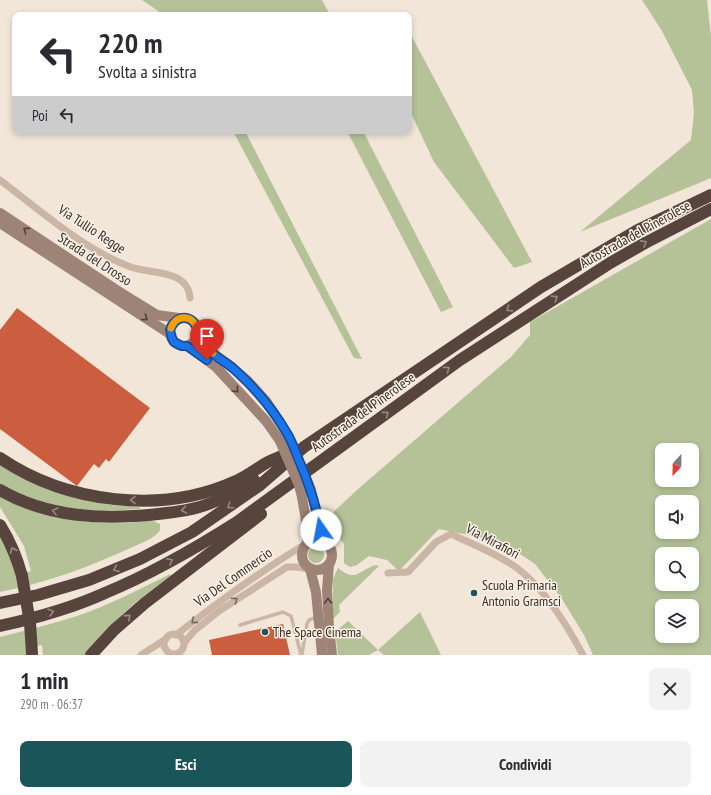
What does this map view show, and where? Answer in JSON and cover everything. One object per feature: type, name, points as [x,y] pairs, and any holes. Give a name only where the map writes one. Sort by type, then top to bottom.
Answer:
[{"type":"highway","name":"Autostrada del Pinerolese","points":[[0,604],[89,580],[140,559],[168,545],[211,519],[260,485],[304,447],[541,287],[638,230],[711,195]]},
{"type":"highway","name":"Autostrada del Pinerolese","points":[[0,626],[67,608],[106,593],[208,540],[237,522],[460,360],[567,290],[645,243],[711,209]]},
{"type":"highway","points":[[91,655],[114,630],[145,603],[242,529],[356,436]]},
{"type":"highway","points":[[0,458],[32,477],[81,494],[118,500],[155,500],[190,495],[223,486],[237,481],[268,462],[304,447]]},
{"type":"highway","points":[[0,490],[12,497],[35,506],[90,517],[120,517],[169,513],[193,509],[221,499],[243,487],[304,447]]},
{"type":"highway","points":[[0,525],[11,545],[22,576],[30,623],[32,654]]},
{"type":"highway","points":[[97,655],[114,630]]},
{"type":"street","name":"Via Tullio Regge","points":[[0,180],[64,229],[117,262],[132,268],[171,276],[180,280],[190,291],[190,298]]},
{"type":"street","name":"Strada del Drosso","points":[[0,213],[118,292],[157,315],[180,318]]},
{"type":"street","name":"Strada del Drosso","points":[[0,223],[170,334]]},
{"type":"street","points":[[187,346],[194,342],[198,336],[197,325],[191,320],[180,318],[173,323],[170,330],[172,338],[178,344],[187,346],[216,367],[284,439],[299,485],[308,532],[307,543],[301,556],[305,566],[310,569],[320,570],[329,564]]},
{"type":"street","points":[[198,332],[209,350],[248,381],[266,401],[311,490],[323,542]]},
{"type":"street","name":"Via Mirafiori","points":[[388,572],[408,572],[436,542],[451,534],[517,568],[545,595],[582,655]]},
{"type":"street","points":[[307,543],[315,540],[323,542],[331,550],[332,558],[329,564],[328,627],[332,655]]},
{"type":"street","name":"Via Del Commercio","points":[[176,634],[244,584],[307,543]]},
{"type":"street","name":"Via Del Commercio","points":[[184,643],[194,631],[219,611],[281,570],[287,567],[310,569]]},
{"type":"street","points":[[310,569],[316,592],[322,655]]},
{"type":"street","points":[[142,655],[166,639],[172,635],[176,634],[182,638],[184,643],[181,652],[172,655],[170,654],[165,649],[164,645],[166,639]]},
{"type":"lane","points":[[240,626],[284,612],[288,613],[291,616],[301,655]]},
{"type":"lane","points":[[301,655],[307,624],[309,620],[318,616]]},
{"type":"green space","points":[[142,0],[322,0],[328,12],[160,12]]},
{"type":"green space","points":[[642,0],[707,0],[711,36],[711,178],[580,232],[691,140],[694,113],[692,90],[662,31]]},
{"type":"green space","points":[[412,37],[532,262],[514,268],[434,162],[412,115]]},
{"type":"green space","points":[[235,134],[247,134],[362,359],[354,358]]},
{"type":"green space","points":[[349,134],[365,134],[453,307],[441,312]]},
{"type":"green space","points":[[711,219],[711,655],[593,655],[584,635],[562,599],[535,564],[502,542],[439,529],[399,571],[387,560],[369,556],[357,565],[350,567],[344,563],[344,544],[325,520],[358,489],[511,357],[530,335],[530,322]]},
{"type":"green space","points":[[0,465],[19,476],[87,500],[111,505],[140,507],[140,509],[80,509],[51,505],[36,501],[0,485]]},
{"type":"green space","points":[[0,497],[18,505],[79,521],[129,523],[151,520],[160,524],[160,530],[152,538],[146,541],[86,567],[52,579],[0,592],[0,533],[11,557],[16,575],[31,571],[24,546],[0,507]]},
{"type":"green space","points":[[316,547],[322,549],[324,555],[322,561],[316,563],[310,561],[308,555],[310,549]]},
{"type":"green space","points":[[376,565],[379,566],[339,605],[340,612],[333,619],[333,579],[338,568],[349,575],[354,575]]},
{"type":"green space","points":[[170,574],[171,576],[136,602],[104,632],[86,655],[43,655],[42,645],[27,648],[27,655],[0,655],[0,637],[58,622],[89,612]]},
{"type":"green space","points":[[420,612],[441,655],[384,655],[378,650]]},
{"type":"green space","points":[[348,621],[378,650],[369,655],[338,655],[335,632]]},
{"type":"building","points":[[17,308],[150,408],[109,462],[106,459],[99,468],[94,464],[77,486],[0,429],[0,330]]},
{"type":"building","name":"The Space Cinema","points":[[283,624],[290,655],[212,655],[209,640]]},
{"type":"slow traffic","points":[[171,328],[176,320],[180,318],[188,318],[197,325],[198,332],[203,342],[213,353]]},
{"type":"place","name":"Scuola Primaria Antonio Gramsci","points":[[474,593]]},
{"type":"place","name":"The Space Cinema","points":[[265,632]]},
{"type":"route","points":[[207,360],[187,346],[182,346],[174,342],[170,334],[170,330],[171,326],[176,320],[180,318],[188,318],[194,322],[197,325],[198,332],[203,342],[209,350],[248,381],[266,401],[289,437],[311,490],[321,530]]}]
